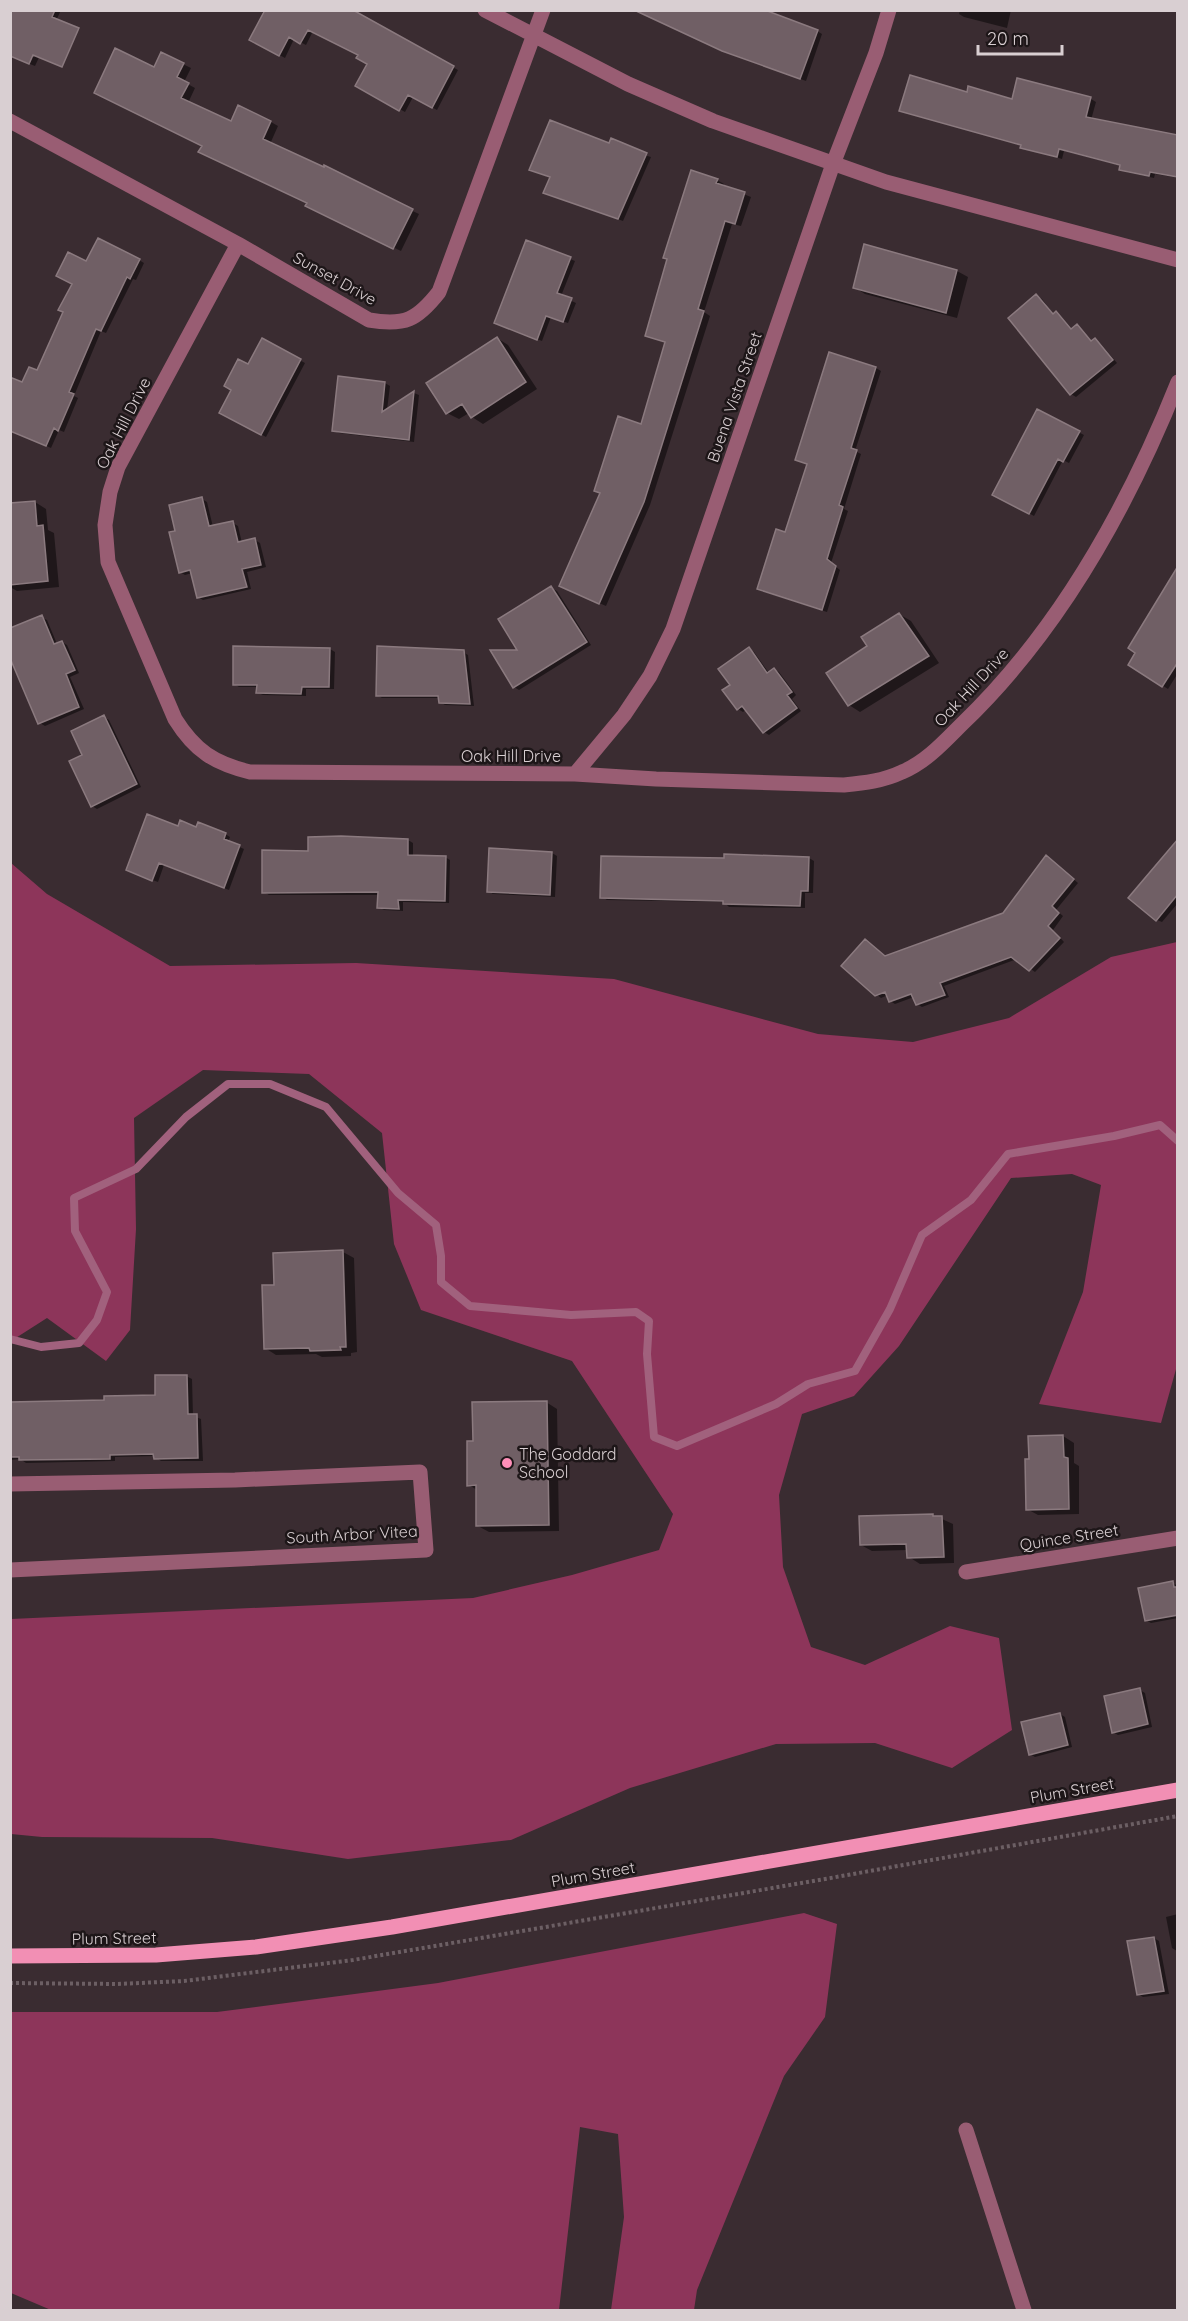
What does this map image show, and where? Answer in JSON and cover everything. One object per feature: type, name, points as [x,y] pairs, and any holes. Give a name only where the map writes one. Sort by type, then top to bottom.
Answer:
[{"type":"main road","name":"Plum Street","points":[[10,1956],[156,1955],[256,1947],[392,1927],[1178,1790]]},
{"type":"street","points":[[485,10],[628,84],[713,121],[886,182],[957,203],[1178,260]]},
{"type":"street","name":"Sunset Drive","points":[[10,121],[238,244],[369,320],[389,323],[409,319],[424,310],[439,292],[543,10]]},
{"type":"street","name":"Buena Vista Street","points":[[575,774],[624,715],[650,676],[673,628],[833,164],[890,10]]},
{"type":"street","name":"Oak Hill Drive","points":[[238,244],[118,467],[110,492],[105,525],[108,562],[175,719],[186,737],[204,754],[226,766],[250,772],[575,774],[667,780],[844,784],[875,782],[903,772],[929,756],[973,713],[1014,668],[1064,602],[1117,514],[1155,438],[1178,382]]},
{"type":"street","name":"South Arbor Vitea","points":[[10,1484],[235,1480],[420,1472],[426,1550],[10,1570]]},
{"type":"street","name":"Quince Street","points":[[966,1572],[1178,1538]]},
{"type":"street","points":[[966,2130],[1024,2310]]},
{"type":"shaded area","points":[[11,863],[47,894],[170,966],[356,963],[614,979],[818,1034],[913,1042],[1009,1018],[1111,957],[1177,942],[1178,1362],[1161,1423],[1039,1404],[1083,1292],[1101,1185],[1072,1174],[1011,1178],[899,1346],[854,1396],[802,1414],[779,1495],[783,1567],[811,1647],[865,1665],[950,1626],[999,1638],[1012,1730],[952,1768],[875,1743],[776,1744],[630,1788],[511,1840],[348,1859],[212,1838],[42,1837],[11,1834],[11,1619],[473,1598],[572,1575],[659,1550],[673,1514],[572,1361],[421,1310],[394,1244],[382,1133],[309,1074],[203,1070],[134,1118],[136,1229],[130,1330],[106,1361],[47,1318],[11,1341]]},
{"type":"shaded area","points":[[804,1913],[837,1924],[825,2017],[784,2076],[697,2290],[694,2310],[611,2310],[624,2217],[618,2134],[580,2127],[559,2310],[51,2310],[11,2293],[11,2012],[217,2012],[438,1983]]},
{"type":"building","points":[[10,10],[55,10],[52,17],[79,28],[62,67],[33,55],[29,64],[10,56]]},
{"type":"building","points":[[265,10],[353,10],[454,66],[432,108],[408,95],[399,111],[355,86],[367,64],[356,58],[358,55],[308,30],[300,44],[289,37],[279,56],[249,40]]},
{"type":"building","points":[[634,10],[765,10],[818,30],[800,79],[722,51]]},
{"type":"building","points":[[115,48],[154,67],[161,52],[184,63],[177,77],[189,83],[181,98],[231,121],[238,105],[271,121],[263,139],[324,167],[324,165],[413,209],[393,249],[305,206],[307,203],[198,152],[202,146],[94,93]]},
{"type":"building","points":[[910,75],[967,92],[968,86],[1012,99],[1017,78],[1091,97],[1086,117],[1178,135],[1178,177],[1150,172],[1149,176],[1119,170],[1120,165],[1059,149],[1057,157],[899,111]]},
{"type":"building","points":[[550,120],[609,143],[611,138],[647,153],[618,219],[543,193],[550,177],[529,170]]},
{"type":"building","points":[[691,170],[718,179],[716,183],[745,192],[735,224],[725,221],[698,309],[704,311],[644,502],[599,604],[559,586],[600,493],[594,491],[618,416],[641,424],[665,342],[645,336],[667,259],[663,258]]},
{"type":"building","points":[[98,238],[140,259],[130,279],[127,277],[101,331],[96,329],[69,392],[74,394],[58,431],[54,428],[46,446],[10,431],[10,377],[22,382],[29,367],[37,370],[63,312],[58,310],[72,284],[56,276],[68,252],[86,261]]},
{"type":"building","points":[[526,240],[571,257],[557,293],[572,298],[563,322],[546,316],[537,340],[494,323]]},
{"type":"building","points":[[864,244],[957,270],[946,313],[853,288]]},
{"type":"building","points":[[1036,294],[1053,314],[1056,311],[1071,329],[1077,324],[1091,341],[1095,338],[1113,360],[1070,395],[1008,318]]},
{"type":"building","points":[[497,337],[526,382],[471,418],[462,404],[446,414],[426,383]]},
{"type":"building","points":[[262,338],[301,359],[261,435],[219,413],[231,390],[224,386],[238,359],[248,364]]},
{"type":"building","points":[[829,352],[876,367],[851,448],[857,450],[839,505],[843,507],[827,559],[836,566],[822,610],[757,589],[776,529],[785,532],[807,464],[795,460]]},
{"type":"building","points":[[338,376],[385,382],[382,412],[414,391],[409,440],[332,431]]},
{"type":"building","points":[[1037,409],[1080,431],[1063,462],[1058,459],[1029,514],[992,495]]},
{"type":"building","points":[[202,497],[209,526],[233,521],[238,542],[255,538],[261,565],[242,569],[247,587],[197,598],[190,570],[179,573],[169,532],[175,531],[169,505]]},
{"type":"building","points":[[35,501],[37,526],[43,525],[48,581],[10,585],[10,503]]},
{"type":"building","points":[[1178,566],[1178,662],[1162,687],[1128,665],[1135,653],[1128,648]]},
{"type":"building","points":[[551,586],[587,642],[513,688],[490,650],[517,650],[498,619]]},
{"type":"building","points":[[899,613],[929,656],[848,706],[826,673],[867,646],[861,637]]},
{"type":"building","points":[[42,615],[54,644],[62,641],[75,670],[66,674],[79,707],[38,724],[10,658],[10,628]]},
{"type":"building","points":[[233,646],[330,648],[329,687],[302,687],[301,694],[256,693],[257,685],[233,685]]},
{"type":"building","points":[[377,646],[464,650],[470,704],[439,703],[438,696],[376,696]]},
{"type":"building","points":[[749,647],[767,673],[774,668],[792,692],[787,695],[797,708],[763,733],[742,706],[737,710],[722,690],[730,685],[718,669]]},
{"type":"building","points":[[104,715],[137,784],[91,807],[69,761],[82,755],[71,731]]},
{"type":"building","points":[[147,814],[178,826],[180,820],[196,827],[198,822],[226,833],[224,839],[240,845],[224,888],[159,863],[152,881],[126,870]]},
{"type":"building","points":[[308,837],[408,839],[408,855],[446,856],[445,901],[398,900],[399,909],[377,908],[378,892],[262,893],[262,850],[308,851]]},
{"type":"building","points":[[1178,839],[1178,894],[1156,921],[1128,898]]},
{"type":"building","points":[[489,848],[552,852],[550,895],[487,892]]},
{"type":"building","points":[[724,854],[809,857],[808,891],[801,891],[800,906],[723,904],[723,901],[600,898],[601,856],[724,858]]},
{"type":"building","points":[[1046,855],[1074,879],[1052,906],[1059,913],[1048,926],[1060,938],[1029,971],[1011,957],[940,983],[945,995],[916,1005],[911,994],[889,1002],[885,992],[875,996],[841,966],[865,939],[885,956],[1003,913]]},
{"type":"building","points":[[343,1250],[346,1347],[340,1347],[341,1350],[310,1351],[309,1348],[264,1349],[262,1285],[274,1285],[273,1253]]},
{"type":"building","points":[[155,1375],[187,1375],[188,1414],[197,1414],[198,1458],[154,1459],[153,1454],[110,1455],[110,1459],[19,1460],[19,1457],[10,1457],[10,1402],[104,1400],[104,1396],[155,1395]]},
{"type":"building","name":"The Goddard School","points":[[547,1401],[549,1525],[476,1526],[476,1485],[467,1486],[467,1441],[473,1441],[472,1402]]},
{"type":"building","points":[[1063,1435],[1064,1457],[1068,1458],[1069,1509],[1026,1510],[1025,1459],[1029,1459],[1028,1436]]},
{"type":"building","points":[[933,1514],[933,1516],[942,1516],[944,1557],[907,1558],[906,1544],[860,1545],[859,1516]]},
{"type":"building","points":[[1173,1581],[1174,1587],[1178,1587],[1178,1615],[1145,1621],[1138,1588]]},
{"type":"building","points":[[1140,1688],[1148,1724],[1112,1733],[1104,1696]]},
{"type":"building","points":[[1060,1713],[1068,1745],[1029,1755],[1021,1722]]},
{"type":"building","points":[[1154,1937],[1164,1991],[1137,1995],[1127,1941]]},
{"type":"waterway","points":[[10,1339],[41,1347],[79,1343],[97,1320],[107,1292],[75,1231],[74,1198],[136,1169],[186,1117],[228,1084],[270,1084],[326,1107],[398,1193],[436,1225],[441,1256],[441,1282],[470,1306],[571,1315],[636,1312],[649,1321],[647,1354],[654,1437],[677,1446],[776,1404],[808,1384],[855,1371],[890,1309],[922,1235],[971,1200],[1008,1154],[1114,1136],[1160,1125],[1178,1141]]},
{"type":"place","name":"The Goddard School","points":[[507,1463]]}]
